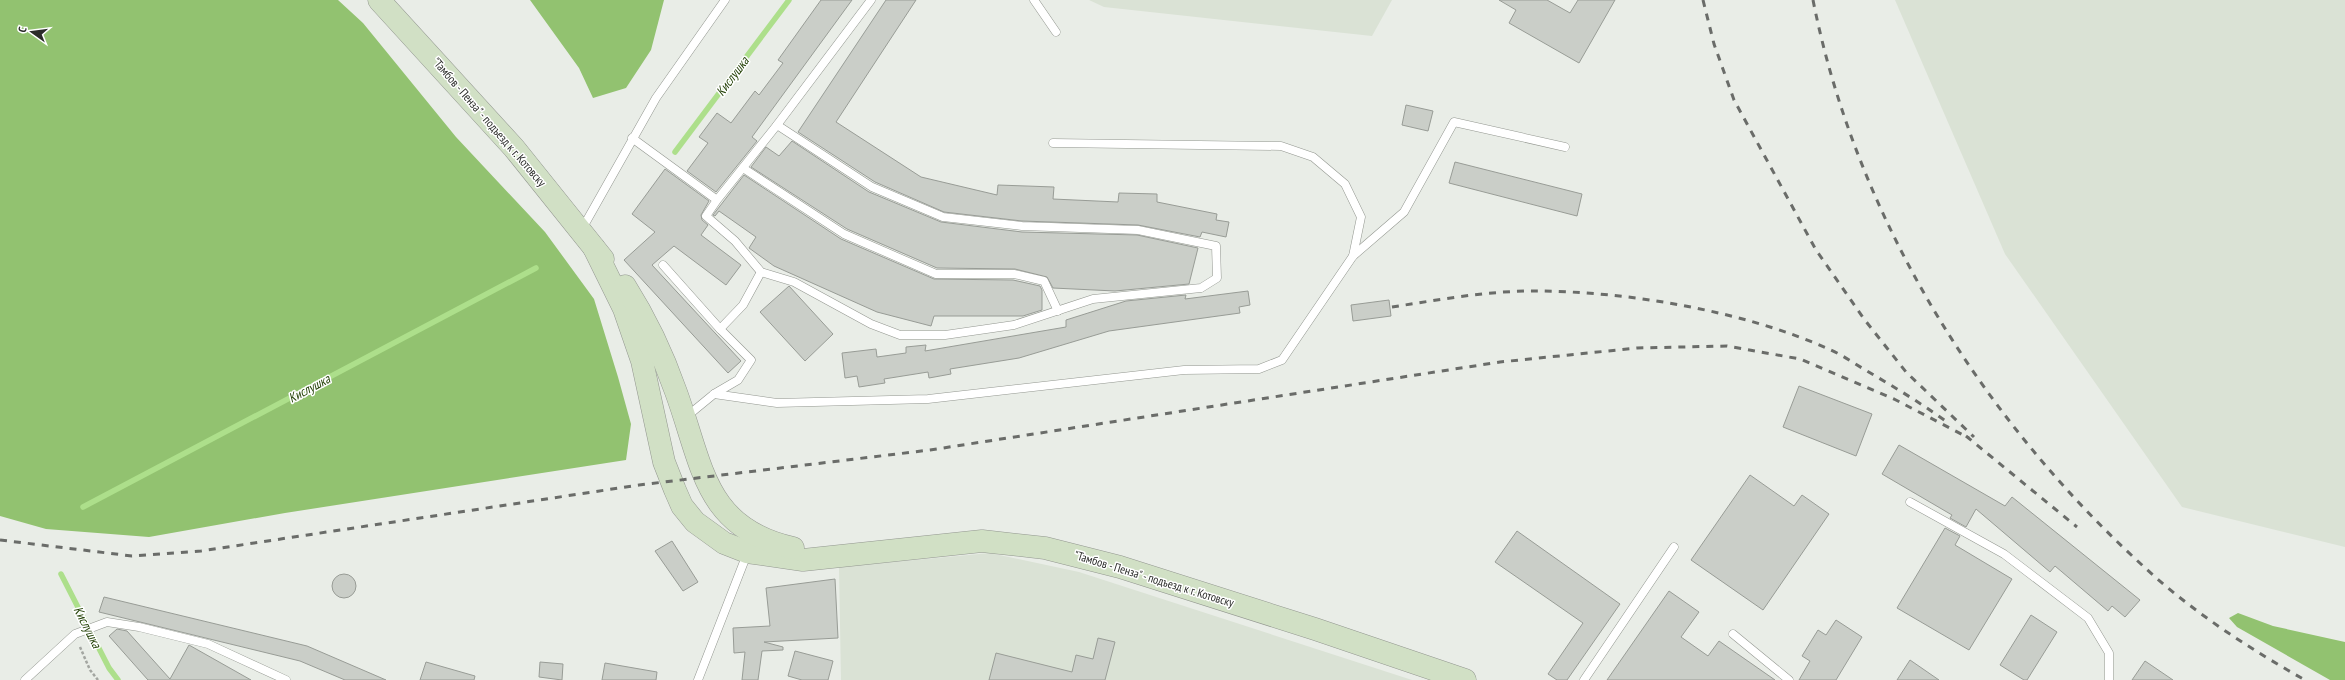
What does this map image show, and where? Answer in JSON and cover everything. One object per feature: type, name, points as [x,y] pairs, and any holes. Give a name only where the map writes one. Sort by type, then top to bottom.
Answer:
[{"type":"main road","name":"\"Тамбов - Пенза\" - подъезд к г. Котовску","points":[[380,0],[514,148],[618,276],[641,311],[664,359],[685,418],[696,456],[708,485],[718,502],[733,521],[752,535],[773,544],[832,557]]},
{"type":"main road","name":"\"Тамбов - Пенза\" - подъезд к г. Котовску","points":[[594,248],[624,309],[642,361],[664,462],[682,506],[695,522],[724,543],[747,552],[803,560],[982,541],[1045,548],[1136,572],[1315,629],[1465,680]]},
{"type":"lane","points":[[581,230],[656,98],[724,0]]},
{"type":"lane","points":[[777,125],[872,187],[943,217],[1022,226],[1138,230],[1216,246],[1217,278],[1201,288],[1093,299],[1014,325],[944,335],[900,335],[871,324],[794,282],[761,272],[735,241],[706,216],[871,0]]},
{"type":"lane","points":[[1034,0],[1056,32]]},
{"type":"lane","points":[[714,394],[777,403],[928,400],[1184,370],[1259,369],[1282,360],[1353,256],[1404,212],[1454,122],[1565,147]]},
{"type":"lane","points":[[632,138],[717,200]]},
{"type":"lane","points":[[1053,143],[1281,146],[1313,157],[1345,184],[1361,217],[1353,256]]},
{"type":"lane","points":[[743,168],[844,234],[936,274],[1014,274],[1044,280],[1058,311]]},
{"type":"lane","points":[[663,265],[720,329],[751,360],[738,380],[714,394],[685,418]]},
{"type":"lane","points":[[720,329],[743,305],[761,272]]},
{"type":"lane","points":[[1910,502],[2004,554],[2088,618],[2109,653],[2109,680]]},
{"type":"lane","points":[[1584,680],[1674,547]]},
{"type":"lane","points":[[698,680],[747,552]]},
{"type":"lane","points":[[25,680],[74,634],[107,622],[139,627],[208,644],[286,680]]},
{"type":"lane","points":[[1733,634],[1789,680]]},
{"type":"path","points":[[74,634],[90,670],[98,680]]},
{"type":"shaded area","points":[[1089,0],[1392,0],[1372,36],[1104,7]]},
{"type":"shaded area","points":[[1895,0],[2345,0],[2345,547],[2182,507],[2005,254]]},
{"type":"shaded area","points":[[990,553],[1079,572],[1412,680],[841,680],[839,567]]},
{"type":"green space","points":[[0,0],[338,0],[363,23],[456,137],[545,232],[594,299],[631,424],[626,460],[285,513],[149,537],[46,529],[0,516]]},
{"type":"green space","points":[[530,0],[664,0],[651,50],[626,88],[593,98],[579,68]]},
{"type":"green space","points":[[2238,613],[2273,626],[2345,642],[2345,680],[2330,680],[2237,627],[2229,618]]},
{"type":"building","points":[[821,0],[852,0],[752,137],[757,141],[716,192],[687,171],[708,143],[699,137],[717,113],[731,123],[755,91],[759,95],[783,63],[778,60]]},
{"type":"building","points":[[886,0],[916,0],[836,122],[921,177],[997,195],[998,185],[1054,187],[1053,199],[1118,202],[1119,193],[1157,194],[1157,202],[1217,214],[1216,220],[1229,222],[1226,237],[1202,232],[1200,237],[1138,225],[1022,221],[944,212],[875,182],[798,132]]},
{"type":"building","points":[[1499,0],[1547,0],[1570,13],[1578,0],[1615,0],[1579,63],[1509,23],[1516,10]]},
{"type":"building","points":[[1406,105],[1433,111],[1428,131],[1402,125]]},
{"type":"building","points":[[792,141],[869,192],[941,222],[1022,232],[1137,235],[1198,248],[1189,284],[1115,291],[1053,288],[1047,277],[1015,269],[937,268],[847,229],[751,167],[766,147],[779,156]]},
{"type":"building","points":[[1455,162],[1582,194],[1577,216],[1449,183]]},
{"type":"building","points":[[665,169],[709,201],[701,215],[702,220],[708,225],[701,235],[741,265],[726,285],[674,246],[652,265],[741,361],[728,373],[624,260],[655,232],[632,214]]},
{"type":"building","points":[[744,175],[841,239],[934,279],[1013,280],[1040,286],[1042,290],[1042,310],[1023,316],[934,316],[931,326],[877,312],[774,266],[749,248],[756,237],[719,211],[715,216],[713,215]]},
{"type":"building","points":[[789,286],[833,334],[805,361],[760,312]]},
{"type":"building","points":[[1248,291],[1250,305],[1239,307],[1240,313],[1109,331],[1019,358],[950,369],[951,374],[929,378],[928,372],[884,379],[885,383],[859,387],[857,376],[845,378],[842,353],[876,349],[877,357],[906,353],[906,347],[926,345],[925,351],[1066,327],[1066,320],[1126,301],[1186,295],[1185,299]]},
{"type":"building","points":[[1389,300],[1391,316],[1353,321],[1351,305]]},
{"type":"building","points":[[1799,386],[1872,414],[1856,456],[1783,427]]},
{"type":"building","points":[[1899,445],[2005,506],[2012,497],[2140,600],[2125,617],[2112,606],[2108,611],[2055,566],[2050,572],[1976,509],[1966,527],[1950,518],[1952,515],[1882,474]]},
{"type":"building","points":[[1750,475],[1794,506],[1802,495],[1829,514],[1763,610],[1691,560]]},
{"type":"building","points":[[1945,528],[1960,536],[1955,545],[2012,579],[1969,650],[1897,608]]},
{"type":"building","points":[[1517,531],[1620,604],[1567,680],[1557,680],[1548,674],[1583,623],[1495,562]]},
{"type":"building","points":[[672,541],[698,582],[683,591],[655,551]]},
{"type":"building","points":[[344,574],[352,578],[356,586],[352,594],[344,598],[336,594],[332,586],[336,578]]},
{"type":"building","points":[[835,579],[838,638],[764,642],[783,647],[783,650],[762,651],[758,680],[742,680],[745,652],[734,653],[733,628],[770,626],[766,588]]},
{"type":"building","points":[[1669,591],[1699,612],[1681,637],[1708,656],[1719,641],[1775,680],[1607,680]]},
{"type":"building","points":[[104,597],[307,646],[386,680],[345,680],[300,661],[99,612]]},
{"type":"building","points":[[2031,615],[2057,632],[2027,680],[2024,680],[2000,665]]},
{"type":"building","points":[[1836,620],[1862,637],[1836,680],[1799,680],[1810,661],[1802,656],[1818,630],[1826,635]]},
{"type":"building","points":[[117,629],[127,631],[170,679],[189,645],[251,680],[148,680],[109,636]]},
{"type":"building","points":[[1098,638],[1115,642],[1105,680],[989,680],[996,653],[1072,672],[1076,655],[1093,659]]},
{"type":"building","points":[[795,651],[833,661],[828,680],[802,680],[788,676]]},
{"type":"building","points":[[1910,660],[1939,680],[1897,680]]},
{"type":"building","points":[[2145,661],[2173,680],[2132,680]]},
{"type":"building","points":[[426,662],[475,676],[474,680],[420,680]]},
{"type":"building","points":[[540,662],[563,664],[562,680],[539,677]]},
{"type":"building","points":[[605,663],[657,672],[656,680],[602,680]]},
{"type":"waterway","name":"Кислушка","points":[[675,152],[789,0]]},
{"type":"waterway","name":"Кислушка","points":[[83,507],[536,268]]},
{"type":"waterway","name":"Кислушка","points":[[61,574],[109,668],[118,680]]},
{"type":"railway","points":[[1703,0],[1714,44],[1734,100],[1816,250],[1864,319],[1906,372],[1974,437]]},
{"type":"railway","points":[[1813,0],[1833,81],[1860,159],[1893,235],[1933,308],[1978,378],[2028,445],[2083,507],[2160,582],[2220,627],[2262,655],[2305,680]]},
{"type":"railway","points":[[1392,307],[1480,294],[1533,291],[1569,292],[1646,299],[1724,314],[1797,336],[1831,350],[1907,395],[1947,422]]},
{"type":"railway","points":[[0,540],[132,556],[201,551],[639,485],[930,450],[1500,362],[1637,348],[1727,346],[1800,359],[1894,399],[1969,438]]},
{"type":"railway","points":[[1966,436],[2077,527]]}]
